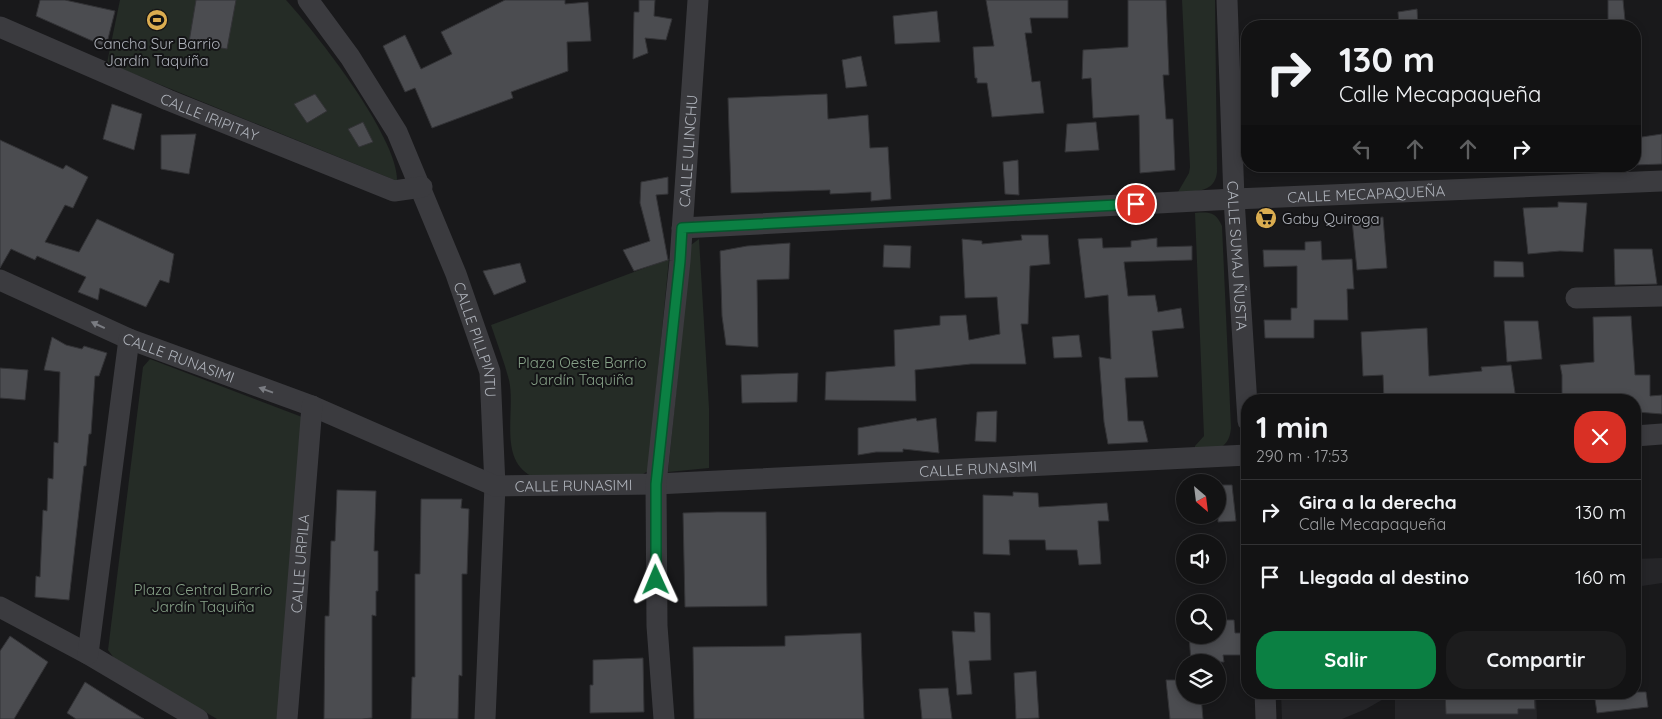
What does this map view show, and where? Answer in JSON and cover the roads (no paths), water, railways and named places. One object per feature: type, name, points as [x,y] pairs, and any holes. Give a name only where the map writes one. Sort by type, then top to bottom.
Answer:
[{"type":"street","name":"CALLE ULINCHU","points":[[664,719],[656,600],[656,484],[680,261],[698,0]]},
{"type":"street","name":"CALLE SUMAJ ÑUSTA","points":[[1227,0],[1234,199],[1246,394]]},
{"type":"street","name":"CALLE PILLPINTU","points":[[316,2],[397,132],[422,187],[456,274],[490,372],[495,486],[485,719]]},
{"type":"street","name":"CALLE IRIPITAY","points":[[0,27],[168,100],[394,191],[422,187]]},
{"type":"street","name":"CALLE MECAPAQUEÑA","points":[[682,228],[1234,199],[1662,181]]},
{"type":"street","name":"CALLE RUNASIMI","points":[[0,280],[129,339],[312,406],[495,486],[656,484],[1241,455]]},
{"type":"street","points":[[1576,298],[1662,296]]},
{"type":"street","points":[[88,654],[129,339]]},
{"type":"street","name":"CALLE URPILA","points":[[287,719],[312,406]]},
{"type":"street","points":[[1641,436],[1662,434]]},
{"type":"street","points":[[0,607],[88,654],[198,719]]},
{"type":"street","points":[[1265,699],[1266,719]]},
{"type":"place","name":"Cancha Sur Barrio Jardín Taquiña","points":[[157,20]]},
{"type":"place","name":"Gaby Quiroga","points":[[1266,218]]},
{"type":"park label","name":"Plaza Oeste Barrio Jardín Taquiña","points":[[582,370]]},
{"type":"park label","name":"Plaza Central Barrio Jardín Taquiña","points":[[203,598]]}]
